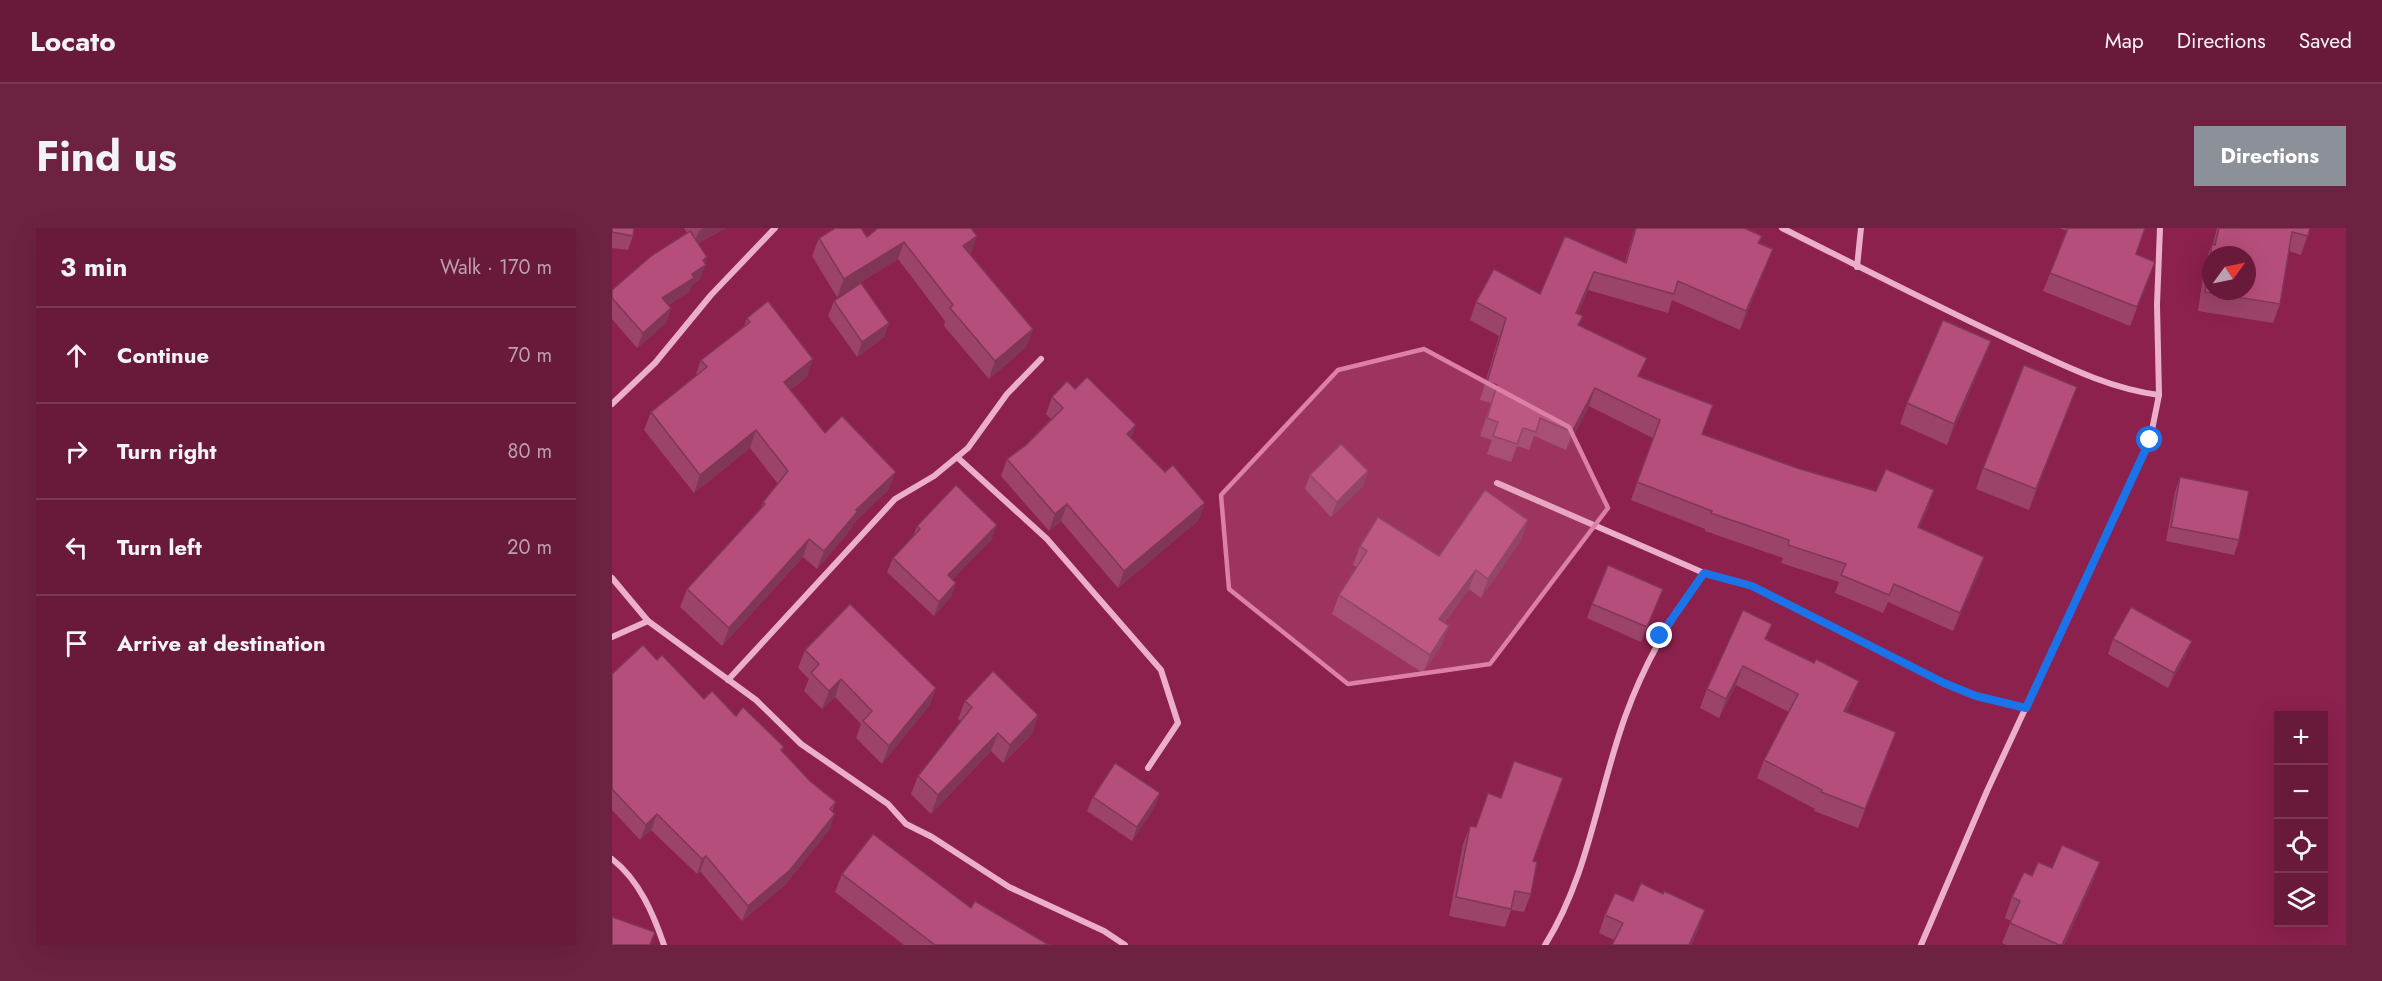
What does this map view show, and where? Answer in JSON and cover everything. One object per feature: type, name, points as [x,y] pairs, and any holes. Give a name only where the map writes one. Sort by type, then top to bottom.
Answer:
[{"type":"street","points":[[612,404],[656,363],[711,295],[775,228]]},
{"type":"street","points":[[1782,228],[1857,267],[2068,368],[2126,391],[2159,395]]},
{"type":"street","points":[[1857,267],[1861,228]]},
{"type":"street","points":[[1921,945],[2026,708],[2146,450],[2159,395],[2157,305],[2160,228]]},
{"type":"street","points":[[728,680],[895,499],[934,477],[968,448],[1007,394],[1041,359]]},
{"type":"street","points":[[957,457],[1047,539],[1161,670],[1178,723],[1148,768]]},
{"type":"street","points":[[1497,483],[1704,573],[1752,586],[1944,683],[1976,696],[2026,708]]},
{"type":"street","points":[[1545,945],[1570,899],[1626,716],[1660,636],[1704,573]]},
{"type":"street","points":[[612,578],[648,621],[756,700],[801,744],[888,804],[906,824],[932,837],[1010,887],[1104,931],[1125,945]]},
{"type":"street","points":[[612,637],[648,621]]},
{"type":"street","points":[[612,859],[635,882],[652,913],[664,945]]},
{"type":"highlighted area","points":[[1424,349],[1569,427],[1608,508],[1490,664],[1348,684],[1229,589],[1221,495],[1338,370]]},
{"type":"building","points":[[612,228],[634,228],[633,236],[612,232]]},
{"type":"building","points":[[835,228],[861,228],[867,237],[878,228],[971,228],[977,236],[963,246],[1033,329],[995,361],[950,308],[953,305],[904,242],[844,279],[819,238]]},
{"type":"building","points":[[1636,228],[1744,228],[1762,236],[1758,243],[1773,249],[1746,311],[1678,281],[1674,294],[1594,272],[1576,313],[1583,316],[1578,325],[1647,358],[1638,376],[1713,405],[1702,434],[1797,468],[1876,491],[1886,469],[1934,490],[1918,527],[1984,557],[1960,613],[1894,584],[1889,595],[1841,575],[1846,564],[1788,545],[1789,540],[1711,513],[1712,511],[1637,482],[1660,420],[1595,388],[1572,432],[1540,418],[1536,432],[1523,428],[1517,444],[1493,436],[1498,422],[1487,418],[1497,385],[1487,382],[1506,318],[1476,302],[1494,269],[1540,294],[1565,236],[1626,263]]},
{"type":"building","points":[[2068,228],[2145,228],[2136,254],[2155,262],[2137,307],[2050,273]]},
{"type":"building","points":[[2219,228],[2310,228],[2308,236],[2292,232],[2280,304],[2255,300],[2256,246],[2212,246],[2212,244],[2215,245]]},
{"type":"building","points":[[690,231],[707,257],[703,260],[706,265],[692,274],[694,278],[662,298],[671,308],[643,333],[612,298],[612,290],[651,256]]},
{"type":"building","points":[[861,283],[889,323],[862,342],[834,301]]},
{"type":"building","points":[[768,301],[813,359],[784,382],[825,433],[842,416],[896,472],[856,510],[858,511],[824,551],[809,539],[729,628],[687,589],[765,504],[763,502],[788,471],[756,430],[700,475],[651,412],[707,367],[701,360],[750,322],[747,318]]},
{"type":"building","points":[[1943,320],[1991,341],[1954,424],[1907,403]]},
{"type":"building","points":[[2024,365],[2077,387],[2036,489],[1983,468]]},
{"type":"building","points":[[1087,377],[1136,425],[1127,434],[1165,472],[1173,465],[1205,503],[1124,571],[1067,504],[1055,514],[1007,459],[1026,445],[1063,408],[1052,397],[1067,381],[1075,389]]},
{"type":"building","points":[[1341,444],[1368,471],[1337,502],[1310,475]]},
{"type":"building","points":[[2180,477],[2249,491],[2239,540],[2171,527]]},
{"type":"building","points":[[956,485],[997,525],[948,575],[956,583],[939,602],[893,558],[920,529],[917,526]]},
{"type":"building","points":[[1485,490],[1528,520],[1488,579],[1476,570],[1439,619],[1449,626],[1430,655],[1339,595],[1367,551],[1360,546],[1378,517],[1439,556]]},
{"type":"building","points":[[1608,565],[1663,589],[1647,627],[1592,604]]},
{"type":"building","points":[[850,604],[936,688],[889,746],[863,721],[872,711],[841,679],[829,691],[811,673],[819,664],[805,650]]},
{"type":"building","points":[[2131,607],[2192,641],[2174,673],[2113,639]]},
{"type":"building","points":[[1743,610],[1772,624],[1765,639],[1814,663],[1816,659],[1859,681],[1844,711],[1896,732],[1865,809],[1821,792],[1822,790],[1764,760],[1798,694],[1743,666],[1726,699],[1707,689]]},
{"type":"building","points":[[643,645],[657,660],[662,655],[704,699],[712,691],[736,716],[743,707],[784,747],[781,750],[810,781],[836,802],[830,809],[835,814],[790,870],[748,906],[706,856],[702,859],[657,814],[646,825],[612,789],[612,674]]},
{"type":"building","points":[[993,671],[1038,715],[1010,745],[998,733],[938,795],[918,776],[972,707],[965,701]]},
{"type":"building","points":[[1514,761],[1563,778],[1533,861],[1537,862],[1531,894],[1515,891],[1511,909],[1456,897],[1470,826],[1476,827],[1488,793],[1501,798]]},
{"type":"building","points":[[1115,763],[1160,793],[1137,827],[1093,797]]},
{"type":"building","points":[[873,834],[971,908],[975,901],[1049,945],[935,945],[842,874]]},
{"type":"building","points":[[2062,845],[2100,862],[2062,945],[2059,945],[2010,923],[2020,901],[2012,897],[2024,872],[2032,876],[2038,862],[2052,868]]},
{"type":"building","points":[[1641,883],[1705,910],[1689,945],[1612,945],[1623,923],[1605,915],[1615,893],[1633,901]]},
{"type":"building","points":[[612,917],[655,932],[650,945],[612,945]]},
{"type":"route","points":[[1660,636],[1680,604],[1704,573],[1752,586],[1944,683],[1976,696],[2026,708],[2150,440]]}]
